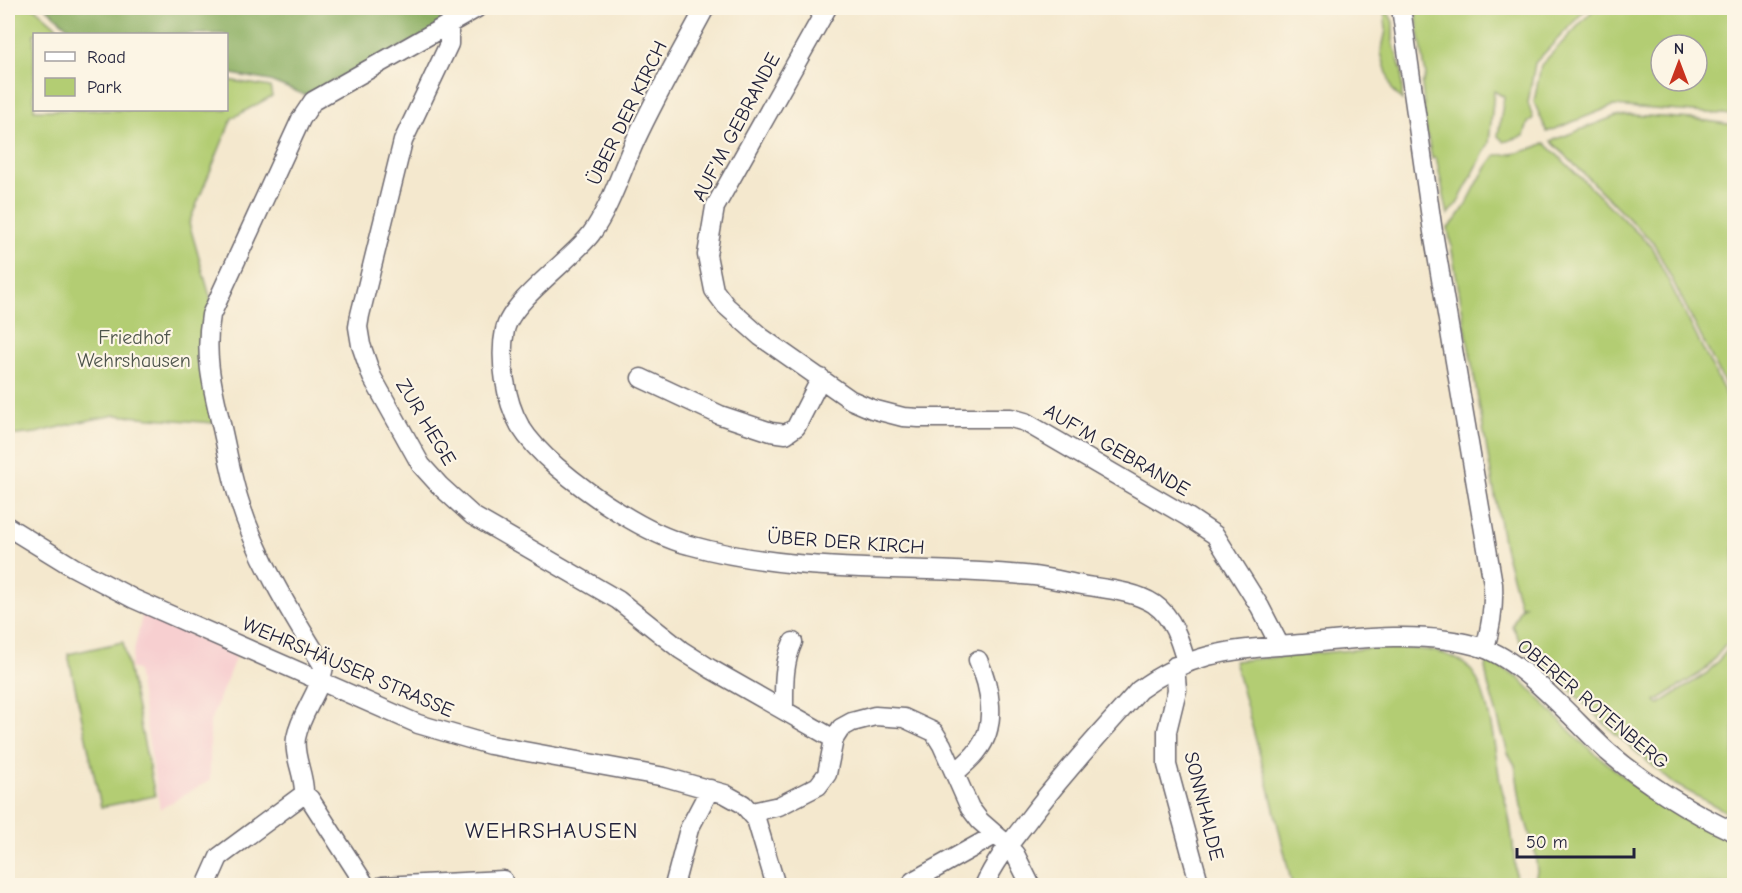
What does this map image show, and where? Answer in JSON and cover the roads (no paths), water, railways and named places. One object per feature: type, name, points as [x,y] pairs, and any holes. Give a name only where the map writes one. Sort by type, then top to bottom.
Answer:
[{"type":"street","points":[[366,885],[310,798],[304,794],[296,738],[304,712],[322,682],[324,667],[296,621],[256,546],[239,501],[208,371],[211,315],[301,119],[313,101],[477,8]]},
{"type":"street","name":"ÜBER DER KIRCH","points":[[705,8],[640,130],[596,227],[580,246],[515,309],[506,326],[504,351],[509,396],[514,413],[528,438],[577,483],[613,508],[686,544],[745,557],[820,567],[1035,576],[1114,591],[1150,602],[1160,609],[1172,623],[1180,664]]},
{"type":"street","name":"AUF'M GEBRANDE","points":[[826,8],[715,207],[707,255],[714,290],[726,306],[760,337],[851,400],[889,414],[919,418],[1011,418],[1025,422],[1215,535],[1260,607],[1280,646]]},
{"type":"street","points":[[913,881],[1001,840],[1047,794],[1139,690],[1180,664],[1233,650],[1395,637],[1453,641],[1485,648],[1494,600],[1493,584],[1433,232],[1401,8]]},
{"type":"street","name":"ZUR HEGE","points":[[449,24],[449,44],[403,141],[360,315],[358,327],[361,345],[372,377],[430,477],[473,516],[618,600],[681,650],[711,669],[834,739]]},
{"type":"street","points":[[641,378],[720,415],[771,432],[786,434],[796,427],[821,378]]},
{"type":"street","name":"WEHRSHÄUSER STRASSE","points":[[8,527],[73,567],[134,599],[418,724],[490,745],[665,777],[710,789],[736,800],[752,812]]},
{"type":"street","points":[[784,710],[784,671],[793,642]]},
{"type":"street","name":"OBERER ROTENBERG","points":[[1485,648],[1519,668],[1609,753],[1636,774],[1710,821],[1734,832]]},
{"type":"street","points":[[955,773],[978,751],[985,740],[989,725],[988,688],[978,660]]},
{"type":"street","name":"SONNHALDE","points":[[1180,664],[1177,690],[1167,731],[1167,765],[1200,885]]},
{"type":"street","points":[[776,885],[761,831],[752,812],[779,806],[818,786],[827,774],[834,739],[841,728],[852,722],[875,716],[904,718],[934,732],[970,808],[1014,854],[1031,885]]},
{"type":"street","points":[[674,885],[688,829],[710,789]]},
{"type":"street","points":[[206,885],[219,857],[304,794]]},
{"type":"street","points":[[984,885],[1001,840]]},
{"type":"street","points":[[382,885],[503,880]]},
{"type":"district","name":"WEHRSHAUSEN","points":[[552,831]]},
{"type":"park label","name":"Friedhof Wehrshausen","points":[[134,348]]}]
